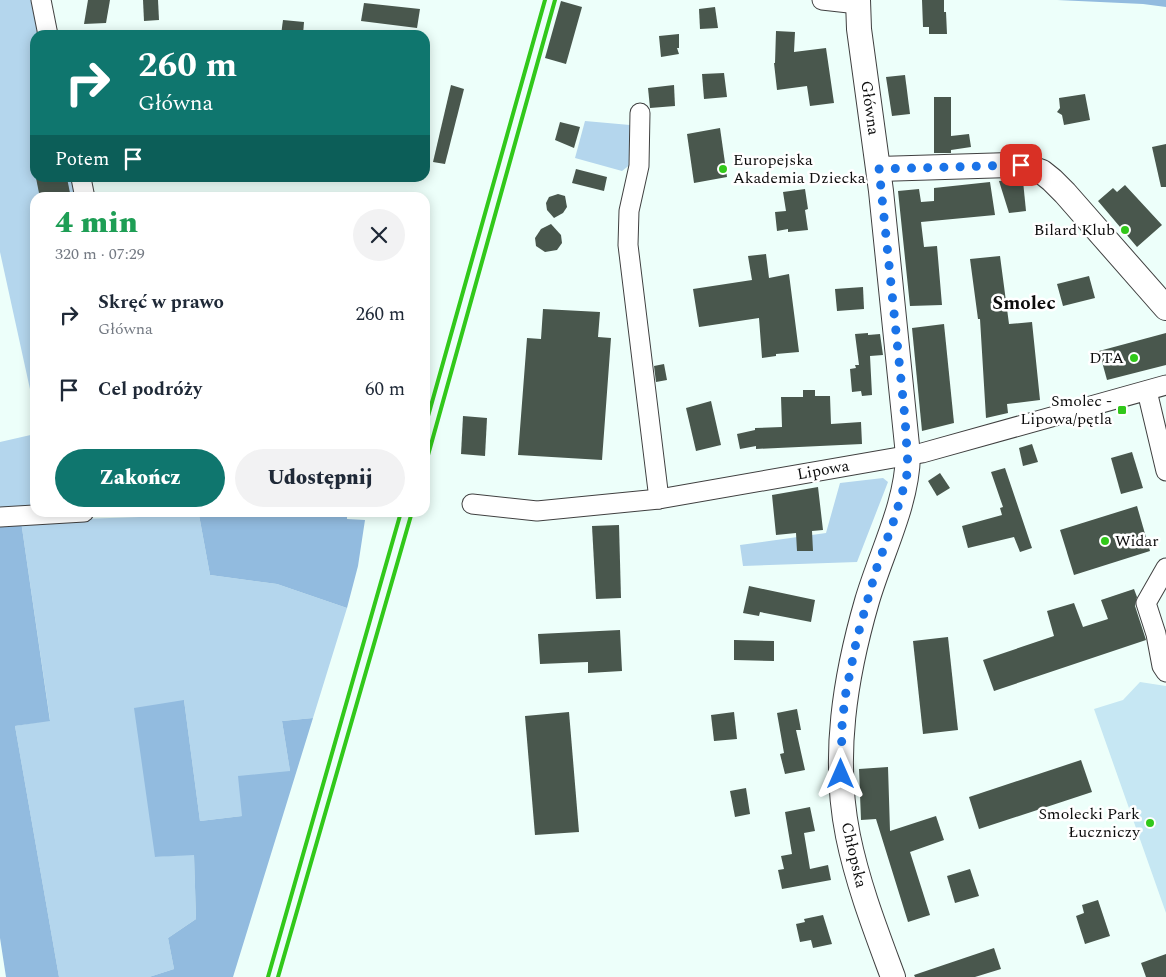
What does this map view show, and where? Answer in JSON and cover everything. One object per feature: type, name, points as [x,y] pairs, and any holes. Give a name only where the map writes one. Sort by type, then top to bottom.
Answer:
[{"type":"street","points":[[41,0],[47,30]]},
{"type":"street","points":[[822,0],[858,2]]},
{"type":"street","name":"Główna","points":[[858,2],[859,29],[879,169]]},
{"type":"street","points":[[640,113],[639,166],[629,211],[628,245],[659,499]]},
{"type":"street","points":[[879,169],[1010,164],[1021,165],[1042,172],[1065,193],[1166,308]]},
{"type":"street","name":"Chłopska","points":[[879,169],[908,455],[906,480],[876,570],[857,638],[845,697],[841,747],[842,799],[848,836],[868,909],[893,977]]},
{"type":"street","name":"Lipowa","points":[[472,504],[537,511],[659,499],[922,453],[1166,386]]},
{"type":"street","points":[[1147,391],[1166,471]]},
{"type":"street","points":[[0,517],[30,515]]},
{"type":"street","points":[[1166,568],[1146,604],[1156,634],[1162,666],[1166,672]]},
{"type":"shaded area","points":[[0,0],[37,0],[40,30],[30,30],[30,182],[78,182],[79,192],[30,192],[30,389],[0,252]]},
{"type":"shaded area","points":[[1057,0],[1166,0],[1166,7],[1143,4]]},
{"type":"shaded area","points":[[585,121],[630,125],[631,164],[622,171],[575,158]]},
{"type":"shaded area","points":[[30,435],[30,509],[0,511],[0,442]]},
{"type":"shaded area","points":[[883,478],[888,482],[857,562],[743,566],[740,545],[826,533],[840,483]]},
{"type":"shaded area","points":[[199,517],[210,575],[277,584],[347,608],[313,718],[282,721],[290,771],[242,816],[200,821],[184,700],[155,857],[194,854],[196,919],[168,938],[174,969],[149,977],[59,977],[15,726],[50,720],[21,521]]},
{"type":"shaded area","points":[[199,517],[347,517],[347,519],[365,520],[358,566],[347,608],[277,584],[210,575]]},
{"type":"shaded area","points":[[21,521],[50,721],[15,726],[59,977],[6,977],[0,938],[0,522]]},
{"type":"shaded area","name":"Smolecki Park Łuczniczy","points":[[1140,682],[1166,686],[1166,913],[1094,709],[1123,700]]},
{"type":"shaded area","points":[[184,700],[200,821],[242,816],[238,776],[290,771],[282,721],[313,718],[233,977],[149,977],[174,969],[168,938],[196,919],[194,855],[155,857],[134,708]]},
{"type":"building","points":[[88,0],[110,0],[106,23],[84,24]]},
{"type":"building","points":[[143,0],[158,0],[159,20],[144,21]]},
{"type":"building","points":[[922,0],[944,0],[947,34],[929,34],[929,27],[923,27]]},
{"type":"building","points":[[561,1],[582,7],[566,64],[545,58]]},
{"type":"building","points":[[364,3],[420,9],[417,28],[361,21]]},
{"type":"building","points":[[715,7],[718,28],[700,29],[699,9]]},
{"type":"building","points":[[283,20],[304,22],[303,30],[282,30]]},
{"type":"building","points":[[776,31],[795,32],[794,52],[826,48],[834,103],[810,106],[807,86],[777,90],[774,63]]},
{"type":"building","points":[[679,34],[679,48],[677,48],[679,54],[661,57],[659,36]]},
{"type":"building","points":[[724,73],[727,97],[704,99],[702,74]]},
{"type":"building","points":[[905,75],[910,114],[892,116],[886,77]]},
{"type":"building","points":[[451,85],[464,89],[445,164],[433,162]]},
{"type":"building","points":[[674,85],[675,106],[650,108],[648,88]]},
{"type":"building","points":[[1085,94],[1090,120],[1064,125],[1062,115],[1057,112],[1060,108],[1059,98]]},
{"type":"building","points":[[934,97],[951,97],[951,136],[969,134],[971,147],[951,150],[951,153],[934,153]]},
{"type":"building","points":[[560,122],[580,127],[574,148],[555,140]]},
{"type":"building","points":[[720,128],[727,177],[694,183],[687,134]]},
{"type":"building","points":[[1166,144],[1166,187],[1161,187],[1152,147]]},
{"type":"building","points":[[576,169],[607,177],[604,191],[572,183]]},
{"type":"building","points":[[1013,179],[1023,181],[1026,211],[1009,213],[999,181]]},
{"type":"building","points":[[37,182],[68,182],[70,192],[39,192]]},
{"type":"building","points":[[990,182],[995,215],[921,222],[924,247],[937,246],[942,305],[910,306],[898,191],[919,189],[921,202],[934,201],[934,188]]},
{"type":"building","points":[[1125,185],[1162,225],[1137,247],[1098,201],[1113,188],[1117,192]]},
{"type":"building","points":[[805,189],[808,209],[805,210],[808,230],[788,232],[788,229],[777,231],[775,212],[786,211],[783,192]]},
{"type":"building","points":[[558,194],[565,196],[567,207],[563,213],[554,218],[547,210],[546,203],[549,197]]},
{"type":"building","points":[[551,224],[561,235],[562,243],[557,250],[545,252],[536,246],[535,238],[541,229]]},
{"type":"building","points":[[766,254],[769,278],[789,274],[799,352],[776,354],[776,356],[762,358],[759,318],[699,327],[693,289],[752,280],[748,256]]},
{"type":"building","points":[[1000,256],[1009,324],[1032,322],[1040,400],[1007,404],[1008,413],[986,418],[980,319],[978,319],[970,259]]},
{"type":"building","points":[[1089,276],[1095,298],[1063,306],[1057,284]]},
{"type":"building","points":[[863,287],[864,309],[837,311],[835,289]]},
{"type":"building","points":[[543,309],[600,312],[598,337],[611,338],[602,460],[518,455],[527,338],[541,339]]},
{"type":"building","points":[[944,324],[954,423],[922,431],[912,328]]},
{"type":"building","points":[[868,333],[868,335],[880,334],[883,355],[870,356],[872,395],[862,396],[861,391],[852,392],[850,369],[856,368],[855,365],[859,365],[855,334]]},
{"type":"building","name":"DTA","points":[[1166,333],[1166,365],[1107,380],[1099,351]]},
{"type":"building","points":[[664,364],[667,380],[656,382],[654,366]]},
{"type":"building","points":[[803,390],[815,390],[815,396],[830,396],[831,424],[861,422],[862,444],[756,449],[756,446],[740,449],[737,434],[755,430],[755,428],[782,427],[781,397],[803,397]]},
{"type":"building","points":[[711,401],[721,445],[696,451],[686,408]]},
{"type":"building","points":[[463,416],[487,418],[485,456],[461,454]]},
{"type":"building","points":[[1032,444],[1038,462],[1023,466],[1019,448]]},
{"type":"building","points":[[1132,452],[1143,488],[1121,494],[1111,458]]},
{"type":"building","points":[[1005,468],[1032,548],[1020,552],[1014,537],[968,548],[962,526],[1002,515],[1000,508],[1003,507],[991,472]]},
{"type":"building","points":[[940,473],[950,488],[937,496],[928,481]]},
{"type":"building","points":[[818,487],[823,530],[812,531],[813,551],[797,551],[796,533],[776,535],[772,495]]},
{"type":"building","name":"Widar","points":[[1137,506],[1150,551],[1074,575],[1060,530]]},
{"type":"building","points":[[619,525],[621,598],[596,599],[592,526]]},
{"type":"building","points":[[749,586],[815,600],[811,622],[760,612],[759,616],[743,613]]},
{"type":"building","points":[[1134,589],[1137,597],[1135,606],[1146,640],[994,691],[983,660],[1054,636],[1047,611],[1074,603],[1083,627],[1108,619],[1101,600]]},
{"type":"building","points":[[620,630],[622,671],[588,673],[588,662],[540,664],[538,634]]},
{"type":"building","points":[[948,637],[958,730],[923,734],[913,641]]},
{"type":"building","points":[[734,640],[774,641],[774,661],[734,660]]},
{"type":"building","points":[[797,709],[801,730],[796,730],[805,770],[785,774],[780,754],[784,753],[777,713]]},
{"type":"building","points":[[569,712],[579,832],[535,835],[525,716]]},
{"type":"building","points":[[734,712],[737,739],[714,741],[711,715]]},
{"type":"building","points":[[1081,760],[1092,792],[979,829],[969,797]]},
{"type":"building","points":[[888,767],[890,831],[936,816],[944,840],[910,852],[930,915],[908,922],[876,819],[861,820],[859,769]]},
{"type":"building","points":[[746,788],[750,814],[735,817],[730,791]]},
{"type":"building","points":[[810,807],[815,831],[804,833],[810,869],[828,865],[831,880],[782,889],[778,870],[784,869],[781,856],[792,854],[785,812]]},
{"type":"building","points":[[970,869],[979,896],[955,903],[947,876]]},
{"type":"building","points":[[1098,900],[1110,936],[1085,944],[1076,916],[1084,913],[1082,905]]},
{"type":"building","points":[[823,915],[832,944],[813,948],[811,940],[800,942],[796,924],[805,922],[804,919]]},
{"type":"building","points":[[994,948],[1001,969],[975,977],[915,977],[914,975]]},
{"type":"building","points":[[1166,954],[1166,977],[1146,977],[1141,963]]},
{"type":"railway","points":[[430,409],[545,0]]},
{"type":"railway","points":[[430,448],[555,0]]},
{"type":"railway","points":[[268,977],[400,517]]},
{"type":"railway","points":[[278,977],[411,517]]},
{"type":"place","name":"Europejska Akademia Dziecka","points":[[723,169]]},
{"type":"place","name":"Bilard Klub","points":[[1125,230]]},
{"type":"place","name":"DTA","points":[[1134,358]]},
{"type":"place","name":"Smolec - Lipowa/pętla","points":[[1122,410]]},
{"type":"place","name":"Widar","points":[[1105,541]]},
{"type":"place","name":"Smolecki Park Łuczniczy","points":[[1150,823]]},
{"type":"district","name":"Smolec","points":[[1024,303]]},
{"type":"route","points":[[841,774],[845,697],[857,638],[876,570],[906,480],[908,467],[905,418],[879,169],[1021,165]]}]
